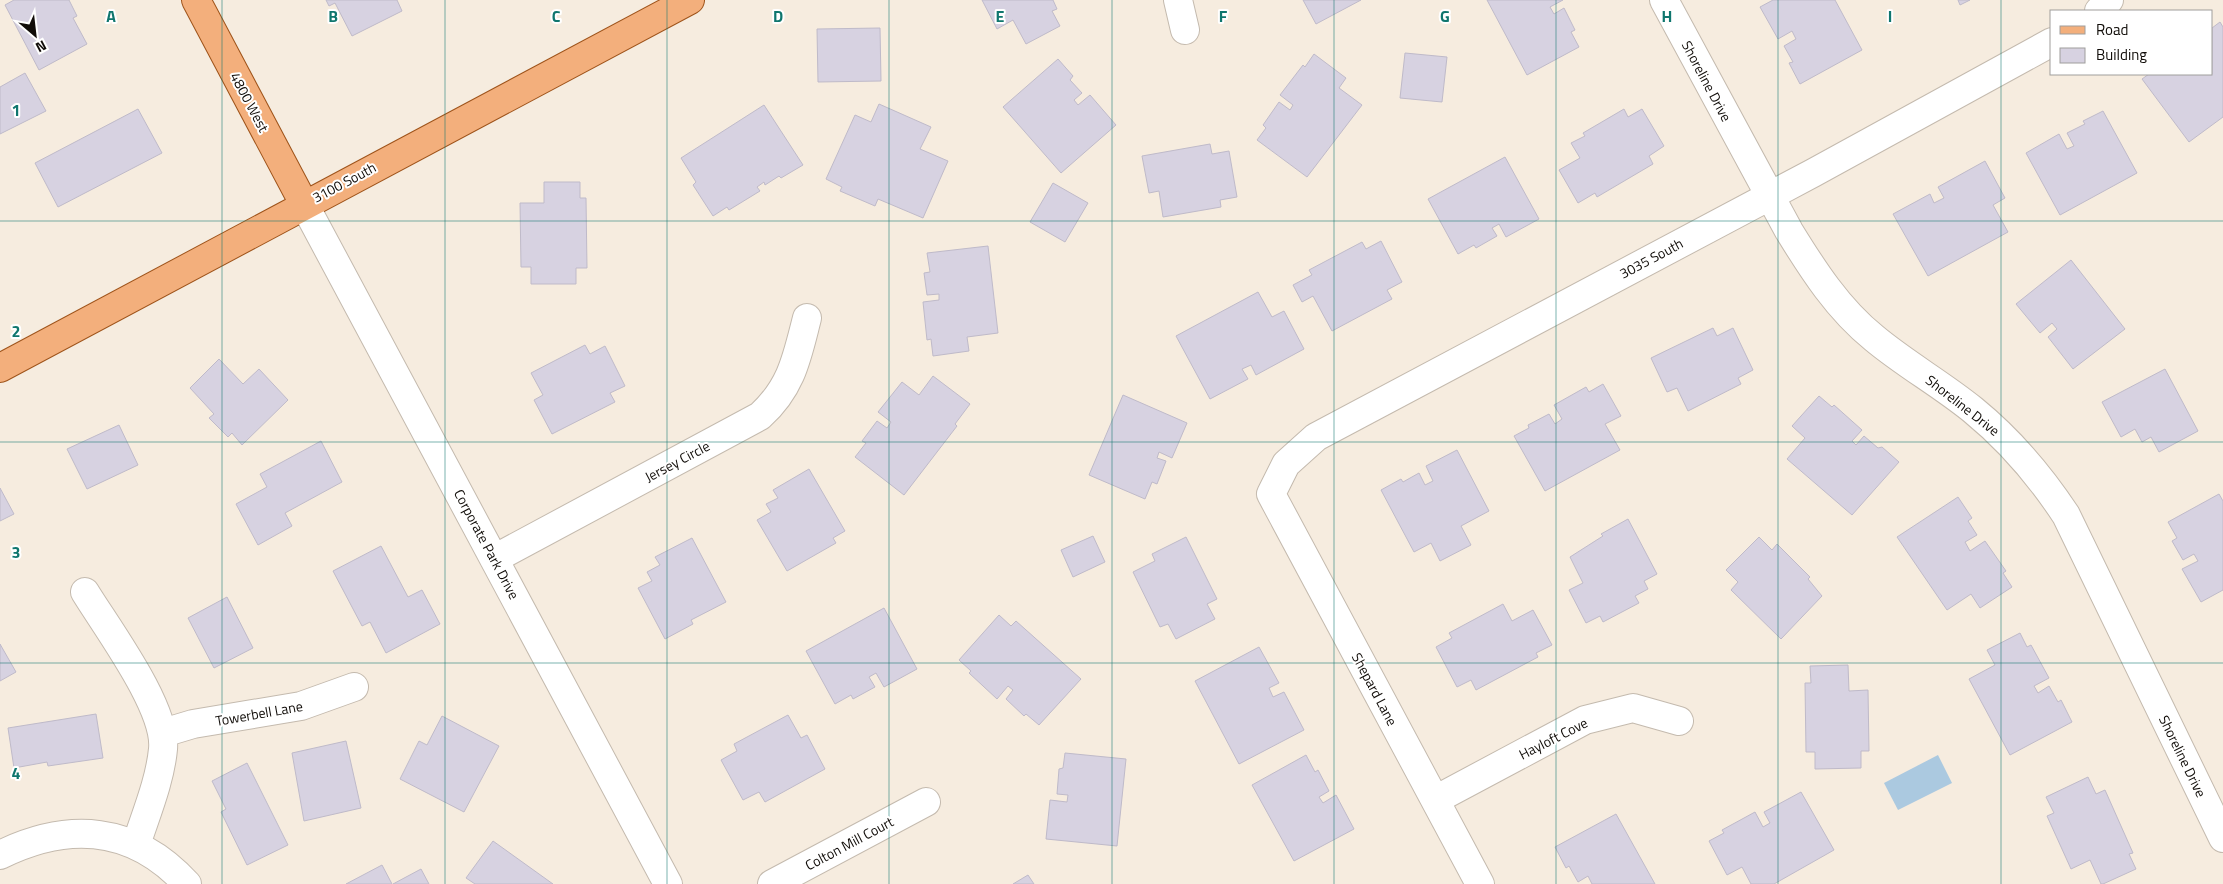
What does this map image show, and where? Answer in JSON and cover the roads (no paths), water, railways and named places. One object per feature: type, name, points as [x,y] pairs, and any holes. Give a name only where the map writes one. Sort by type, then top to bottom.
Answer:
[{"type":"main road","name":"4800 West","points":[[196,0],[304,204]]},
{"type":"main road","name":"3100 South","points":[[0,368],[304,204],[690,0]]},
{"type":"street","points":[[1178,0],[1185,30]]},
{"type":"street","name":"Shoreline Drive","points":[[1664,0],[1769,196],[1810,266],[1835,299],[1874,338],[1972,409],[2010,442],[2040,475],[2066,514],[2223,838]]},
{"type":"street","points":[[2100,10],[2109,0]]},
{"type":"street","name":"3035 South","points":[[1271,494],[1286,464],[1316,437],[1769,196],[2050,43]]},
{"type":"street","name":"Corporate Park Drive","points":[[304,204],[668,884]]},
{"type":"street","name":"Jersey Circle","points":[[494,558],[760,416],[775,403],[786,387],[794,367],[807,318]]},
{"type":"street","name":"Shepard Lane","points":[[1271,494],[1480,884]]},
{"type":"street","points":[[85,592],[132,666],[160,721],[163,733],[160,764],[136,845]]},
{"type":"street","name":"Towerbell Lane","points":[[163,733],[193,724],[302,706],[354,687]]},
{"type":"street","name":"Hayloft Cove","points":[[1435,800],[1585,720],[1634,708],[1679,720]]},
{"type":"street","name":"Colton Mill Court","points":[[772,884],[926,802]]},
{"type":"street","points":[[0,854],[42,838],[63,834],[101,834],[136,845],[161,858],[187,884]]},
{"type":"water","points":[[1938,755],[1952,783],[1898,810],[1884,783]]}]
